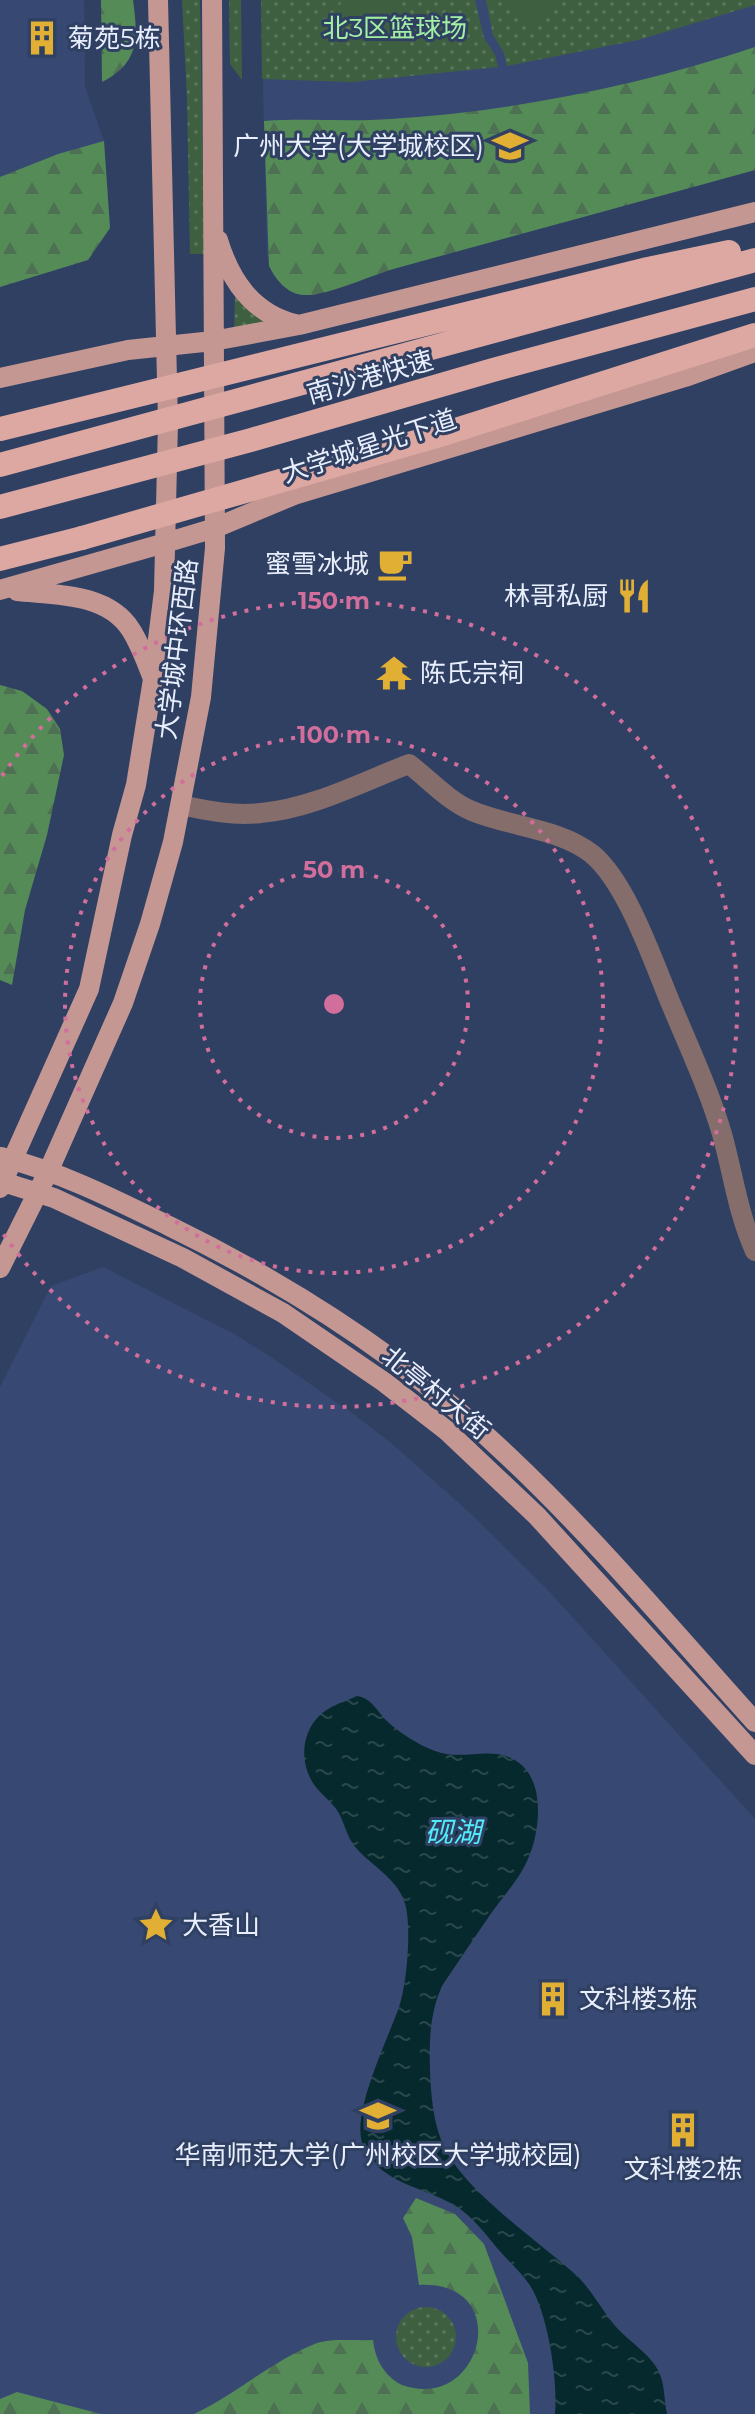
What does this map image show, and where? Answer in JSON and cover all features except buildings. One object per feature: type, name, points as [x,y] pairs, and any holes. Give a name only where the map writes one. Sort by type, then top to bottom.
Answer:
[{"type":"highway","points":[[0,429],[755,246]]},
{"type":"highway","name":"南沙港快速","points":[[0,465],[755,260]]},
{"type":"highway","name":"南沙港快速","points":[[0,507],[755,299]]},
{"type":"highway","points":[[0,559],[190,508],[411,443],[755,335]]},
{"type":"main road","name":"大学城中环西路","points":[[1,1183],[7,1158],[89,989],[122,835],[136,785],[153,679],[164,591],[168,347],[158,0]]},
{"type":"main road","name":"大学城中环西路","points":[[0,1268],[39,1192],[123,1003],[163,882],[181,805],[208,643],[215,528],[212,0]]},
{"type":"main road","points":[[0,378],[128,350],[213,341],[299,325],[755,212]]},
{"type":"main road","points":[[212,221],[224,260],[238,286],[266,312],[299,325]]},
{"type":"main road","name":"大学城星光下道","points":[[2,590],[215,528],[294,495],[685,377],[755,352]]},
{"type":"main road","points":[[2,590],[63,595],[107,607],[131,629],[153,679]]},
{"type":"main road","name":"北亭村大街","points":[[7,1158],[49,1170],[121,1201],[248,1267],[349,1328],[417,1378],[479,1429],[553,1500],[755,1722]]},
{"type":"main road","name":"北亭村大街","points":[[1,1183],[39,1192],[111,1223],[237,1287],[330,1343],[427,1415],[491,1471],[550,1529],[755,1755]]},
{"type":"street","points":[[181,805],[212,811],[264,813],[316,800],[409,764],[459,804],[479,814],[569,842],[591,854],[609,873],[637,924],[714,1109],[744,1222],[755,1251]]},
{"type":"shaded area","points":[[0,0],[84,0],[85,87],[104,141],[110,228],[88,260],[0,287]]},
{"type":"shaded area","name":"广州大学(大学城校区)","points":[[261,0],[755,0],[755,170],[378,273],[314,295],[295,294],[273,275],[267,255]]},
{"type":"shaded area","name":"华南师范大学(广州校区大学城校园)","points":[[103,1267],[234,1334],[352,1413],[391,1443],[469,1512],[547,1589],[755,1819],[755,2414],[0,2414],[0,1387],[51,1286]]},
{"type":"green space","points":[[101,0],[133,0],[136,26],[130,57],[114,75],[102,82]]},
{"type":"green space","points":[[182,0],[200,0],[204,254],[190,254]]},
{"type":"green space","points":[[229,0],[241,0],[242,80],[230,64]]},
{"type":"green space","name":"北3区篮球场","points":[[261,0],[475,0],[484,38],[495,55],[498,67],[352,82],[262,79]]},
{"type":"green space","name":"北3区篮球场","points":[[344,0],[393,0],[422,25],[395,56],[339,6]]},
{"type":"green space","points":[[486,0],[755,0],[755,5],[638,40],[507,66],[504,53],[493,35]]},
{"type":"green space","points":[[503,0],[558,0],[534,27]]},
{"type":"green space","points":[[755,47],[755,170],[397,268],[313,295],[287,289],[269,266],[264,121],[391,119],[484,110],[621,85]]},
{"type":"green space","points":[[104,141],[110,228],[88,260],[0,287],[0,177],[58,154]]},
{"type":"green space","points":[[235,295],[276,325],[234,336]]},
{"type":"green space","points":[[0,685],[22,691],[47,709],[60,729],[64,755],[47,835],[25,910],[12,985],[0,980]]},
{"type":"green space","points":[[416,2198],[455,2214],[484,2244],[528,2363],[530,2414],[194,2414],[285,2358],[317,2343],[330,2341],[373,2340],[382,2366],[390,2377],[402,2385],[430,2389],[452,2381],[468,2365],[477,2344],[477,2322],[469,2303],[449,2289],[419,2285],[412,2237],[403,2218]]},
{"type":"green space","points":[[426,2307],[438,2309],[447,2316],[454,2325],[454,2349],[447,2358],[438,2365],[426,2367],[414,2365],[405,2358],[398,2349],[396,2337],[398,2325],[405,2316],[414,2309]]},
{"type":"green space","points":[[17,2392],[101,2414],[0,2414],[0,2399]]},
{"type":"water","name":"砚湖","points":[[357,1696],[367,1700],[393,1726],[423,1746],[446,1754],[498,1754],[508,1757],[527,1771],[533,1782],[538,1808],[528,1859],[442,1986],[435,2006],[430,2059],[435,2119],[444,2147],[469,2181],[504,2215],[576,2275],[617,2328],[651,2360],[661,2377],[667,2414],[555,2414],[550,2347],[542,2311],[529,2284],[466,2214],[442,2199],[392,2177],[371,2160],[364,2148],[361,2117],[365,2098],[400,2004],[405,1982],[408,1942],[406,1907],[392,1881],[353,1844],[337,1810],[313,1783],[304,1758],[306,1740],[313,1723],[332,1707]]},
{"type":"place","name":"菊苑5栋","points":[[42,38]]},
{"type":"place","name":"广州大学(大学城校区)","points":[[510,146]]},
{"type":"place","name":"蜜雪冰城","points":[[395,564]]},
{"type":"place","name":"林哥私厨","points":[[634,596]]},
{"type":"place","name":"陈氏宗祠","points":[[394,673]]},
{"type":"place","name":"大香山","points":[[156,1925]]},
{"type":"place","name":"文科楼3栋","points":[[553,1999]]},
{"type":"place","name":"华南师范大学(广州校区大学城校园)","points":[[378,2116]]},
{"type":"place","name":"文科楼2栋","points":[[683,2130]]}]
